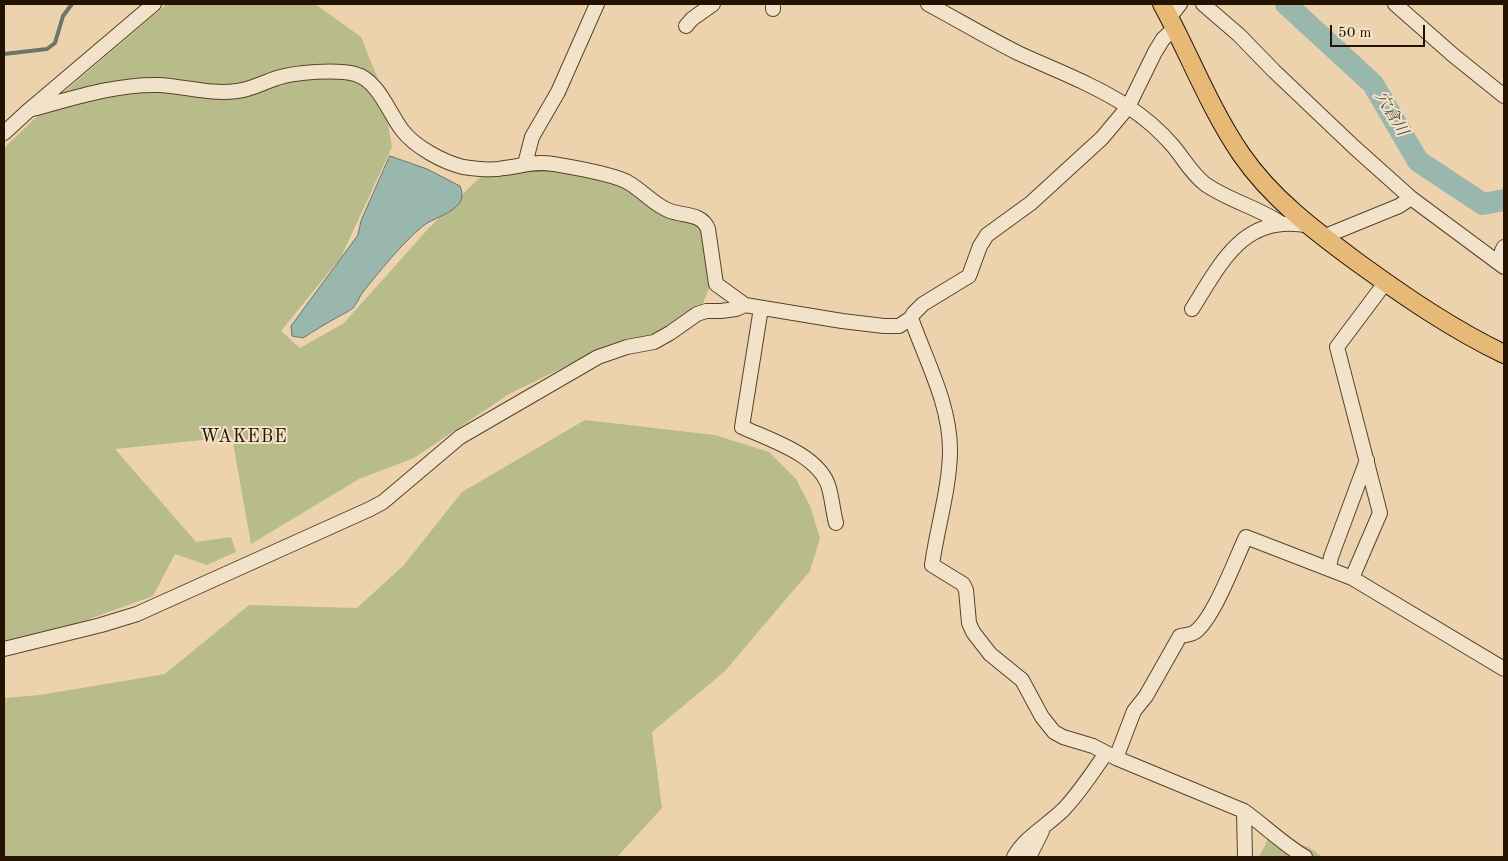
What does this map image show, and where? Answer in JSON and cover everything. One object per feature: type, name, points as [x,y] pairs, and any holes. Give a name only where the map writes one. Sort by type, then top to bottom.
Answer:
[{"type":"main road","points":[[1168,16],[1228,134],[1242,155],[1266,184],[1317,232],[1385,283],[1459,331],[1504,354]]},
{"type":"street","points":[[4,133],[154,4]]},
{"type":"street","points":[[525,164],[532,137],[558,92],[597,4]]},
{"type":"street","points":[[686,26],[692,19],[713,4]]},
{"type":"street","points":[[928,4],[1004,46],[1079,80],[1128,107],[1162,135],[1174,147],[1190,170],[1205,184],[1244,206],[1274,218],[1282,224]]},
{"type":"street","points":[[29,110],[98,92],[138,86],[159,85],[217,91],[238,91],[289,74],[330,72],[356,74],[375,86],[403,131],[431,154],[461,166],[484,170],[503,169],[539,162],[619,178],[628,182],[668,210],[703,220],[706,222],[708,229],[716,284],[745,305],[842,321],[899,326],[910,318],[923,304],[970,276],[976,256],[987,235],[1031,203],[1102,138],[1128,107],[1163,39],[1168,16],[1180,4]]},
{"type":"street","points":[[1203,4],[1239,35],[1326,120],[1411,198],[1504,267]]},
{"type":"street","points":[[1394,4],[1504,96]]},
{"type":"street","points":[[1192,309],[1231,252],[1243,239],[1263,227],[1298,224],[1317,232],[1399,206],[1411,198]]},
{"type":"street","points":[[1352,578],[1380,513],[1337,347],[1385,283]]},
{"type":"street","points":[[4,649],[137,614],[370,509],[383,502],[460,437],[598,357],[626,346],[654,342],[697,314],[706,311],[729,310],[745,305]]},
{"type":"street","points":[[761,308],[742,427],[796,452],[812,463],[820,472],[829,488],[836,523]]},
{"type":"street","points":[[910,318],[943,400],[950,441],[947,481],[932,564],[963,584],[966,590],[969,623],[973,632],[990,654],[1022,680],[1042,717],[1054,732],[1063,737],[1093,746],[1111,756],[1244,811],[1290,848],[1305,857]]},
{"type":"street","points":[[1329,568],[1334,548],[1367,460]]},
{"type":"street","points":[[1014,857],[1032,835],[1075,797],[1111,756],[1134,711],[1146,696],[1180,636],[1188,635],[1195,631],[1218,599],[1246,537],[1352,578],[1504,669]]},
{"type":"street","points":[[1244,811],[1245,857]]},
{"type":"street","points":[[1028,857],[1046,824]]},
{"type":"green space","points":[[167,4],[315,4],[361,37],[382,89],[392,147],[341,257],[281,331],[300,348],[344,323],[428,229],[479,178],[537,168],[618,183],[697,224],[702,230],[711,284],[703,303],[693,307],[656,333],[603,348],[509,394],[414,458],[359,479],[251,544],[232,437],[115,449],[196,542],[231,537],[236,552],[207,565],[175,554],[153,596],[67,627],[4,642],[4,148],[51,103]]},
{"type":"green space","points":[[585,420],[715,435],[769,452],[796,479],[810,506],[820,538],[810,571],[724,672],[652,732],[662,808],[617,857],[4,857],[4,698],[40,695],[165,674],[249,605],[357,608],[404,565],[462,492]]},
{"type":"green space","points":[[1270,835],[1308,847],[1323,857],[1259,857]]},
{"type":"shaded area","points":[[390,156],[427,169],[460,186],[461,201],[450,211],[428,222],[407,240],[369,284],[353,308],[303,338],[292,336],[291,326],[358,235],[361,221]]},
{"type":"waterway","points":[[4,54],[47,49],[55,43],[63,16],[72,4]]},
{"type":"waterway","name":"穴倉川","points":[[1286,4],[1373,84],[1418,161],[1483,204],[1504,200]]},
{"type":"district","name":"WAKEBE","points":[[244,437]]}]
